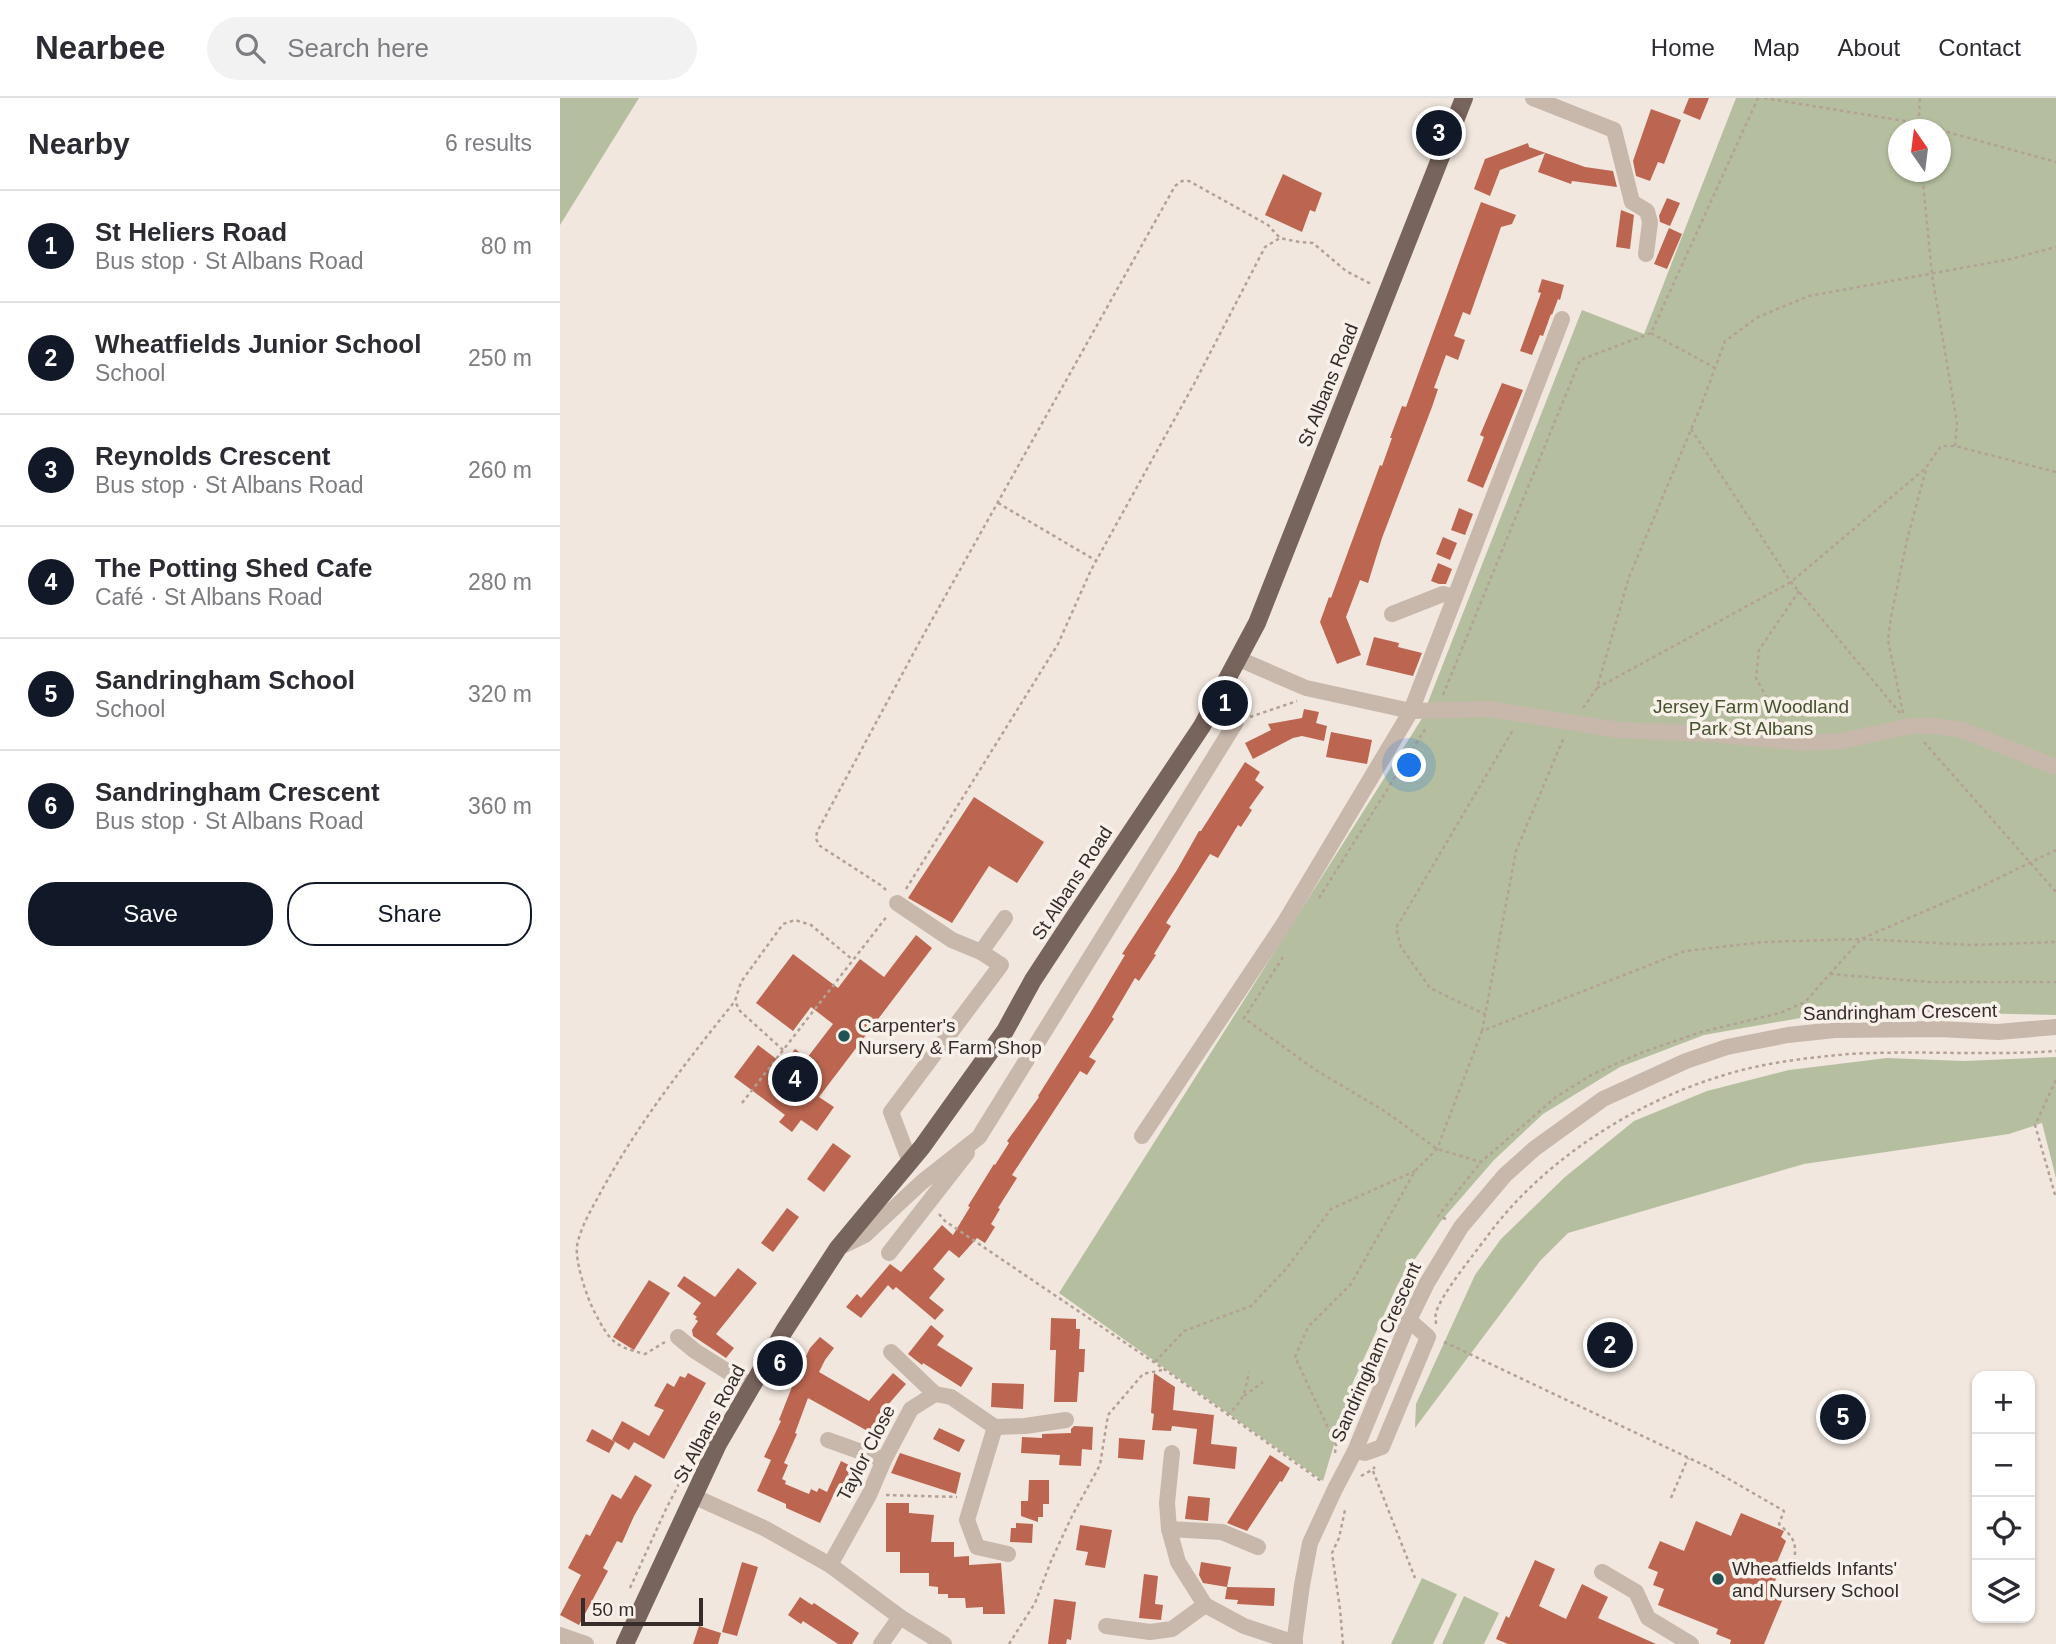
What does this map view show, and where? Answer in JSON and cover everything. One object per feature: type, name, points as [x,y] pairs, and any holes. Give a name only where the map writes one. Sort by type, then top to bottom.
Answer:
[{"type":"main road","name":"St Albans Road","points":[[625,1644],[718,1444],[785,1331],[838,1248],[910,1161],[1005,1031],[1060,939],[1202,726],[1257,623],[1464,98]]},
{"type":"street","points":[[1532,98],[1614,130],[1632,202],[1647,211],[1650,222],[1646,254]]},
{"type":"street","points":[[1142,1136],[1283,925],[1411,711],[1562,319]]},
{"type":"street","points":[[1392,614],[1443,594],[1455,597]]},
{"type":"street","points":[[1238,659],[1306,688],[1411,711],[1489,709],[1619,730],[1823,743],[1911,726],[1935,726],[1962,730],[2056,767]]},
{"type":"street","points":[[889,1253],[979,1138],[1236,722]]},
{"type":"street","points":[[897,903],[952,940],[981,952],[1001,965],[891,1112],[910,1161]]},
{"type":"street","points":[[981,952],[1005,918]]},
{"type":"street","name":"Sandringham Crescent","points":[[1294,1644],[1310,1542],[1355,1451],[1427,1283],[1461,1227],[1505,1175],[1559,1129],[1603,1099],[1686,1061],[1727,1047],[1807,1032],[1835,1030],[1939,1029],[1998,1032],[2056,1027]]},
{"type":"street","points":[[838,1248],[865,1235],[922,1182],[979,1138]]},
{"type":"street","points":[[1355,1451],[1365,1453],[1382,1447],[1428,1337],[1409,1320]]},
{"type":"street","points":[[678,1337],[752,1387]]},
{"type":"street","points":[[891,1352],[935,1394],[951,1397],[995,1427],[1066,1420]]},
{"type":"street","name":"Taylor Close","points":[[830,1565],[869,1495],[911,1409],[935,1394]]},
{"type":"street","points":[[995,1427],[967,1520],[977,1547],[1007,1554]]},
{"type":"street","points":[[828,1440],[884,1460]]},
{"type":"street","points":[[1172,1453],[1167,1503],[1169,1529],[1178,1562],[1205,1605],[1244,1626],[1294,1644]]},
{"type":"street","points":[[693,1496],[764,1528],[830,1565],[900,1617],[944,1644]]},
{"type":"street","points":[[1169,1529],[1222,1532],[1258,1547]]},
{"type":"street","points":[[1602,1572],[1636,1592],[1648,1618],[1691,1644]]},
{"type":"street","points":[[1106,1626],[1150,1632],[1171,1629],[1205,1605]]},
{"type":"street","points":[[881,1644],[900,1617]]},
{"type":"street","points":[[560,1635],[586,1644]]},
{"type":"path","points":[[1313,909],[1437,710],[1580,360],[1651,333],[1758,98]]},
{"type":"path","points":[[1764,98],[1893,119]]},
{"type":"path","points":[[1917,119],[1920,98]]},
{"type":"path","points":[[1951,133],[2056,162]]},
{"type":"path","points":[[897,903],[882,886],[820,846],[816,839],[817,832],[1175,187],[1182,181],[1189,181],[1268,225],[1280,238],[1313,243],[1346,271],[1388,292]]},
{"type":"path","points":[[1923,182],[1932,275],[1957,423],[1955,446]]},
{"type":"path","points":[[742,1102],[897,903],[1058,645],[1096,560],[1194,384],[1265,247],[1280,238]]},
{"type":"path","points":[[1336,1444],[1295,1357],[1308,1328],[1351,1284],[1415,1171],[1437,1149],[1482,1031],[1516,851],[1560,741],[1597,688],[1629,577],[1725,341],[1758,317],[1809,296],[1932,275],[2056,247]]},
{"type":"path","points":[[1651,333],[1715,368]]},
{"type":"path","points":[[1691,429],[1791,582],[1911,726],[2056,892]]},
{"type":"path","points":[[1597,688],[1791,582],[1927,466],[1941,446],[1955,446],[2056,472]]},
{"type":"path","points":[[1911,726],[1902,712],[1888,640],[1907,540],[1927,466]]},
{"type":"path","points":[[998,503],[1096,560]]},
{"type":"path","points":[[1790,742],[1756,678],[1759,650],[1799,591]]},
{"type":"path","points":[[1236,722],[1302,699],[1306,688]]},
{"type":"path","points":[[1486,1015],[1430,988],[1401,947],[1396,929],[1517,723],[1516,712]]},
{"type":"path","points":[[1461,1227],[1438,1216],[1481,1162],[1556,1097],[1593,1074],[1643,1052],[1700,1032],[1780,1013],[1805,1002],[1861,939],[2056,850]]},
{"type":"path","points":[[678,1337],[645,1354],[627,1350],[609,1339],[591,1305],[580,1267],[577,1249],[582,1226],[618,1163],[661,1097],[735,1001],[741,982],[783,924],[795,920],[811,925],[853,960]]},
{"type":"path","points":[[1482,1031],[1685,951],[1764,942],[1861,939],[1972,945],[2056,942]]},
{"type":"path","points":[[1285,954],[1244,1018],[1314,1069],[1386,1112],[1437,1149],[1481,1162]]},
{"type":"path","points":[[1830,974],[1929,982],[2056,982]]},
{"type":"path","points":[[735,1001],[740,1011],[783,1050]]},
{"type":"path","points":[[1436,1325],[1436,1312],[1448,1290],[1496,1224],[1545,1173],[1606,1128],[1658,1100],[1719,1076],[1796,1059],[1886,1053],[1981,1054],[2056,1051]]},
{"type":"path","points":[[2056,1080],[2035,1125],[2056,1198]]},
{"type":"path","points":[[1154,1363],[1184,1331],[1251,1306],[1286,1269],[1331,1209],[1415,1171]]},
{"type":"path","points":[[930,1204],[946,1221],[1164,1369],[1325,1484]]},
{"type":"path","points":[[1436,1337],[1688,1458],[1784,1511],[1779,1524],[1791,1535],[1797,1548],[1794,1563]]},
{"type":"path","points":[[1009,1644],[1035,1603],[1068,1526],[1100,1465],[1108,1415],[1143,1374],[1164,1369]]},
{"type":"path","points":[[1227,1415],[1239,1406],[1249,1372]]},
{"type":"path","points":[[1244,1396],[1263,1382]]},
{"type":"path","points":[[1671,1498],[1688,1458]]},
{"type":"path","points":[[1373,1471],[1415,1578]]},
{"type":"path","points":[[869,1495],[974,1498]]},
{"type":"path","points":[[1343,1644],[1332,1553],[1339,1538],[1344,1504]]},
{"type":"green space","points":[[560,98],[639,98],[560,225]]},
{"type":"green space","name":"Jersey Farm Woodland Park St Albans","points":[[1736,98],[2056,98],[2056,1015],[1846,1010],[1704,1035],[1620,1067],[1543,1114],[1494,1160],[1441,1221],[1398,1284],[1353,1382],[1323,1481],[1059,1293],[1421,720],[1582,310],[1644,334]]},
{"type":"green space","points":[[2056,1057],[2056,1178],[2042,1123],[2009,1134],[1804,1164],[1568,1233],[1540,1261],[1415,1428],[1416,1404],[1475,1275],[1501,1239],[1565,1177],[1634,1121],[1707,1091],[1789,1070],[1887,1058],[1964,1061]]},
{"type":"green space","points":[[1422,1578],[1457,1594],[1433,1644],[1391,1644]]},
{"type":"green space","points":[[1464,1596],[1499,1613],[1484,1644],[1442,1644]]},
{"type":"building","points":[[1689,98],[1709,98],[1700,120],[1683,113]]},
{"type":"building","points":[[1651,109],[1681,120],[1664,164],[1658,162],[1650,181],[1636,176],[1633,161]]},
{"type":"building","points":[[1528,143],[1529,147],[1585,167],[1613,171],[1617,187],[1572,181],[1571,184],[1538,172],[1545,153],[1500,170],[1490,196],[1474,189],[1485,159]]},
{"type":"building","points":[[1283,174],[1322,193],[1315,212],[1310,210],[1302,232],[1265,215]]},
{"type":"building","points":[[1667,198],[1680,203],[1670,226],[1660,222],[1659,216]]},
{"type":"building","points":[[1481,202],[1516,215],[1512,224],[1501,227],[1470,315],[1463,312],[1454,336],[1465,340],[1458,360],[1446,355],[1434,388],[1438,389],[1432,407],[1382,538],[1368,583],[1360,580],[1346,617],[1361,655],[1337,664],[1320,622],[1380,465],[1382,466],[1402,406],[1406,407]]},
{"type":"building","points":[[1621,210],[1634,215],[1630,249],[1616,247]]},
{"type":"building","points":[[1669,228],[1682,234],[1667,269],[1654,264]]},
{"type":"building","points":[[1542,279],[1564,285],[1560,300],[1558,299],[1532,355],[1520,351],[1541,293],[1538,292]]},
{"type":"building","points":[[1502,383],[1523,390],[1483,488],[1467,481],[1484,437],[1480,435]]},
{"type":"building","points":[[1459,508],[1473,514],[1465,535],[1451,530]]},
{"type":"building","points":[[1443,537],[1457,543],[1450,560],[1436,554]]},
{"type":"building","points":[[1438,563],[1452,569],[1446,584],[1431,581]]},
{"type":"building","points":[[1374,637],[1399,643],[1398,647],[1422,653],[1413,676],[1366,665]]},
{"type":"building","points":[[1304,709],[1319,712],[1316,723],[1327,726],[1324,741],[1302,736],[1293,738],[1253,759],[1245,743],[1271,730],[1268,724],[1302,718]]},
{"type":"building","points":[[1331,732],[1372,740],[1367,764],[1326,757]]},
{"type":"building","points":[[1245,762],[1260,772],[1255,780],[1264,787],[1249,808],[1252,810],[1241,827],[1238,825],[1218,858],[1210,854],[1166,923],[1171,926],[1154,954],[1156,955],[1139,981],[1135,978],[1112,1017],[1114,1019],[1089,1057],[1096,1061],[1087,1075],[1080,1071],[1012,1175],[1017,1178],[998,1208],[1000,1209],[991,1224],[995,1227],[985,1243],[977,1238],[959,1258],[949,1250],[933,1269],[945,1279],[929,1298],[944,1310],[935,1320],[896,1287],[893,1290],[888,1285],[861,1318],[846,1307],[857,1294],[861,1298],[890,1264],[901,1272],[942,1225],[953,1235],[970,1207],[968,1206],[1009,1143],[1007,1141],[1039,1097],[1125,955],[1122,954]]},
{"type":"building","points":[[974,797],[1044,842],[1017,883],[989,866],[952,923],[908,898]]},
{"type":"building","name":"Carpenter's Nursery & Farm Shop","points":[[916,935],[932,948],[819,1097],[834,1107],[817,1131],[801,1120],[792,1132],[779,1122],[785,1115],[734,1077],[758,1045],[783,1064],[795,1049],[807,1058],[833,1024],[811,1007],[793,1031],[756,1003],[793,954],[838,988],[860,959],[884,977]]},
{"type":"building","points":[[833,1143],[851,1156],[824,1192],[807,1179]]},
{"type":"building","points":[[787,1208],[799,1217],[773,1252],[761,1243]]},
{"type":"building","points":[[738,1268],[757,1283],[716,1334],[734,1348],[726,1358],[693,1336],[692,1330],[698,1321],[693,1314],[701,1303],[677,1286],[684,1276],[715,1297]]},
{"type":"building","points":[[649,1280],[670,1293],[634,1350],[613,1337]]},
{"type":"building","points":[[1051,1318],[1076,1319],[1076,1329],[1080,1329],[1079,1349],[1085,1349],[1084,1372],[1079,1372],[1077,1402],[1054,1402],[1056,1350],[1050,1350]]},
{"type":"building","points":[[931,1325],[944,1336],[937,1345],[973,1368],[961,1387],[908,1354]]},
{"type":"building","points":[[820,1337],[834,1348],[819,1372],[869,1401],[893,1373],[906,1384],[880,1414],[883,1416],[873,1434],[808,1398],[795,1433],[797,1434],[784,1463],[788,1465],[782,1479],[786,1481],[785,1484],[809,1494],[811,1489],[817,1492],[819,1488],[827,1492],[841,1461],[855,1468],[841,1499],[833,1496],[820,1523],[757,1491],[771,1460],[764,1457],[781,1421],[779,1420],[797,1374],[810,1348]]},
{"type":"building","points":[[688,1373],[706,1383],[664,1459],[634,1442],[629,1450],[612,1440],[622,1421],[649,1436],[664,1410],[654,1406],[667,1383],[674,1387],[680,1376],[685,1378]]},
{"type":"building","points":[[1154,1373],[1175,1387],[1173,1410],[1214,1415],[1211,1444],[1237,1447],[1235,1469],[1193,1464],[1197,1429],[1172,1426],[1171,1431],[1152,1430]]},
{"type":"building","points":[[992,1383],[1024,1384],[1023,1409],[991,1407]]},
{"type":"building","points":[[1074,1426],[1093,1427],[1092,1450],[1082,1449],[1081,1466],[1059,1465],[1060,1455],[1021,1453],[1022,1437],[1042,1438],[1042,1434],[1071,1433]]},
{"type":"building","points":[[939,1428],[965,1440],[959,1452],[933,1439]]},
{"type":"building","points":[[592,1429],[615,1442],[609,1453],[586,1441]]},
{"type":"building","points":[[1119,1438],[1145,1440],[1143,1460],[1118,1458]]},
{"type":"building","points":[[900,1453],[961,1473],[956,1494],[891,1473]]},
{"type":"building","points":[[1270,1455],[1290,1468],[1282,1482],[1280,1481],[1247,1531],[1227,1523]]},
{"type":"building","points":[[635,1475],[652,1485],[622,1543],[617,1541],[603,1568],[608,1571],[579,1625],[560,1615],[581,1575],[568,1568],[586,1534],[590,1536],[612,1494],[621,1499]]},
{"type":"building","points":[[1029,1480],[1049,1480],[1049,1504],[1043,1504],[1043,1517],[1038,1517],[1038,1522],[1021,1516],[1021,1501],[1028,1501]]},
{"type":"building","points":[[1188,1496],[1210,1498],[1208,1521],[1185,1519]]},
{"type":"building","points":[[886,1503],[909,1503],[909,1513],[934,1515],[931,1542],[954,1542],[954,1557],[969,1556],[969,1565],[1001,1563],[1005,1614],[983,1614],[983,1607],[966,1608],[965,1598],[948,1598],[948,1594],[938,1594],[938,1587],[929,1586],[929,1573],[900,1573],[900,1552],[886,1552]]},
{"type":"building","name":"Wheatfields Infants' and Nursery School","points":[[1741,1513],[1784,1531],[1781,1537],[1786,1541],[1775,1567],[1780,1569],[1771,1591],[1784,1596],[1764,1644],[1730,1644],[1731,1640],[1716,1634],[1718,1629],[1658,1605],[1664,1589],[1653,1585],[1658,1572],[1648,1568],[1660,1541],[1684,1551],[1696,1521],[1731,1536]]},
{"type":"building","points":[[1016,1523],[1033,1524],[1032,1543],[1010,1542],[1011,1528],[1016,1528]]},
{"type":"building","points":[[1080,1525],[1112,1530],[1105,1568],[1085,1565],[1088,1552],[1076,1550]]},
{"type":"building","points":[[1535,1560],[1555,1569],[1539,1606],[1566,1619],[1582,1584],[1608,1597],[1598,1618],[1656,1644],[1508,1644],[1496,1639],[1506,1616],[1509,1618]]},
{"type":"building","points":[[742,1562],[758,1567],[737,1636],[722,1632]]},
{"type":"building","points":[[1201,1562],[1231,1567],[1227,1587],[1203,1583],[1199,1575]]},
{"type":"building","points":[[1144,1574],[1158,1576],[1155,1604],[1163,1605],[1161,1620],[1139,1618]]},
{"type":"building","points":[[1227,1587],[1275,1588],[1274,1606],[1237,1604],[1238,1600],[1225,1599]]},
{"type":"building","points":[[800,1597],[812,1605],[814,1603],[859,1633],[852,1644],[838,1644],[803,1621],[801,1624],[788,1615]]},
{"type":"building","points":[[1054,1599],[1076,1602],[1071,1640],[1067,1639],[1066,1644],[1048,1644]]},
{"type":"building","points":[[699,1626],[721,1633],[718,1644],[693,1644]]},
{"type":"place","name":"Reynolds Crescent","points":[[1439,133]]},
{"type":"place","name":"St Heliers Road","points":[[1225,703]]},
{"type":"place","name":"Carpenter's Nursery & Farm Shop","points":[[844,1036]]},
{"type":"place","name":"The Potting Shed Cafe","points":[[795,1079]]},
{"type":"place","name":"Wheatfields Junior School","points":[[1610,1345]]},
{"type":"place","name":"Sandringham Crescent","points":[[780,1363]]},
{"type":"place","name":"Sandringham School","points":[[1843,1417]]},
{"type":"place","name":"Wheatfields Infants' and Nursery School","points":[[1718,1579]]}]
